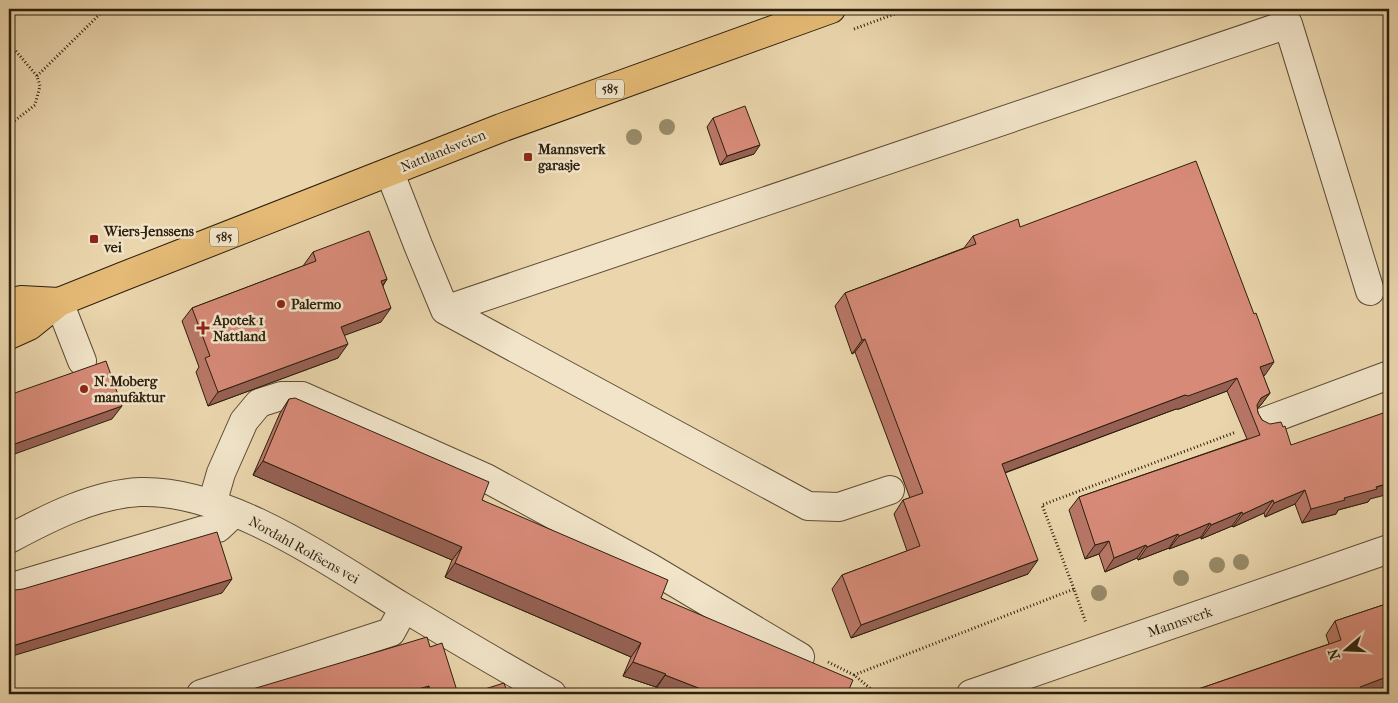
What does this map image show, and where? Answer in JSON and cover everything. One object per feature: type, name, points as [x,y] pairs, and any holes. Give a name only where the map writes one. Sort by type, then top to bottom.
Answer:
[{"type":"main road","name":"Nattlandsveien","points":[[9,334],[29,326],[59,302],[501,128],[831,9]]},
{"type":"main road","name":"Nattlandsveien","points":[[9,304],[21,300],[59,302]]},
{"type":"street","points":[[445,310],[1288,24],[1370,291]]},
{"type":"street","points":[[390,173],[445,310],[808,506],[839,507],[890,490]]},
{"type":"street","points":[[59,302],[82,361]]},
{"type":"street","points":[[1263,422],[1389,374]]},
{"type":"street","points":[[9,588],[204,530],[218,528],[223,508],[220,473],[244,421],[259,403],[281,396],[302,396],[486,478],[649,567],[800,657]]},
{"type":"street","name":"Nordahl Rolfsens vei","points":[[9,539],[76,506],[139,492],[165,493],[223,508],[291,540],[552,694]]},
{"type":"street","name":"Mannsverk","points":[[972,694],[1389,549]]},
{"type":"street","points":[[201,694],[391,632],[404,608]]},
{"type":"path","points":[[38,76],[105,9]]},
{"type":"path","points":[[9,43],[38,76],[40,86],[35,105],[9,125]]},
{"type":"path","points":[[1097,652],[1042,504],[1263,422]]},
{"type":"path","points":[[854,675],[1074,590]]},
{"type":"path","points":[[800,657],[810,653],[854,675],[877,694]]},
{"type":"building","points":[[745,106],[760,145],[727,156],[713,118]]},
{"type":"building","points":[[1196,161],[1274,362],[1260,367],[1270,393],[1261,398],[1257,405],[1258,413],[1262,420],[1270,424],[1281,422],[1283,427],[1285,426],[1291,445],[1389,411],[1389,483],[1376,487],[1377,489],[1344,498],[1345,500],[1311,509],[1305,490],[1274,503],[1273,500],[1243,514],[1242,512],[1211,525],[1210,523],[1179,536],[1178,534],[1114,558],[1109,541],[1095,545],[1079,497],[1260,435],[1237,378],[1188,396],[1185,395],[1002,464],[1038,560],[861,625],[842,575],[920,546],[903,500],[923,493],[865,339],[862,340],[845,293],[976,244],[973,236],[1018,219],[1020,227]]},
{"type":"building","points":[[369,231],[387,279],[381,281],[391,308],[341,327],[348,344],[218,392],[205,358],[210,356],[192,308],[316,261],[313,252]]},
{"type":"building","points":[[106,361],[122,406],[9,446],[9,395]]},
{"type":"building","points":[[295,398],[489,482],[482,500],[668,580],[661,598],[853,680],[847,694],[714,694],[633,662],[641,643],[455,563],[462,547],[263,461],[289,399]]},
{"type":"building","points":[[217,532],[232,579],[9,647],[9,589],[23,589]]},
{"type":"building","points":[[1389,603],[1389,676],[1360,687],[1363,694],[1184,694],[1341,640],[1335,621]]},
{"type":"building","points":[[427,637],[430,647],[442,643],[458,694],[431,694],[429,686],[400,694],[236,694]]},
{"type":"building","points":[[504,683],[508,694],[469,694]]},
{"type":"place","name":"Mannsverk garasje","points":[[528,157]]},
{"type":"place","name":"Wiers-Jenssens vei","points":[[94,239]]},
{"type":"place","name":"Palermo","points":[[281,304]]},
{"type":"place","name":"Apotek 1 Nattland","points":[[203,328]]},
{"type":"place","name":"N. Moberg manufaktur","points":[[84,389]]}]
